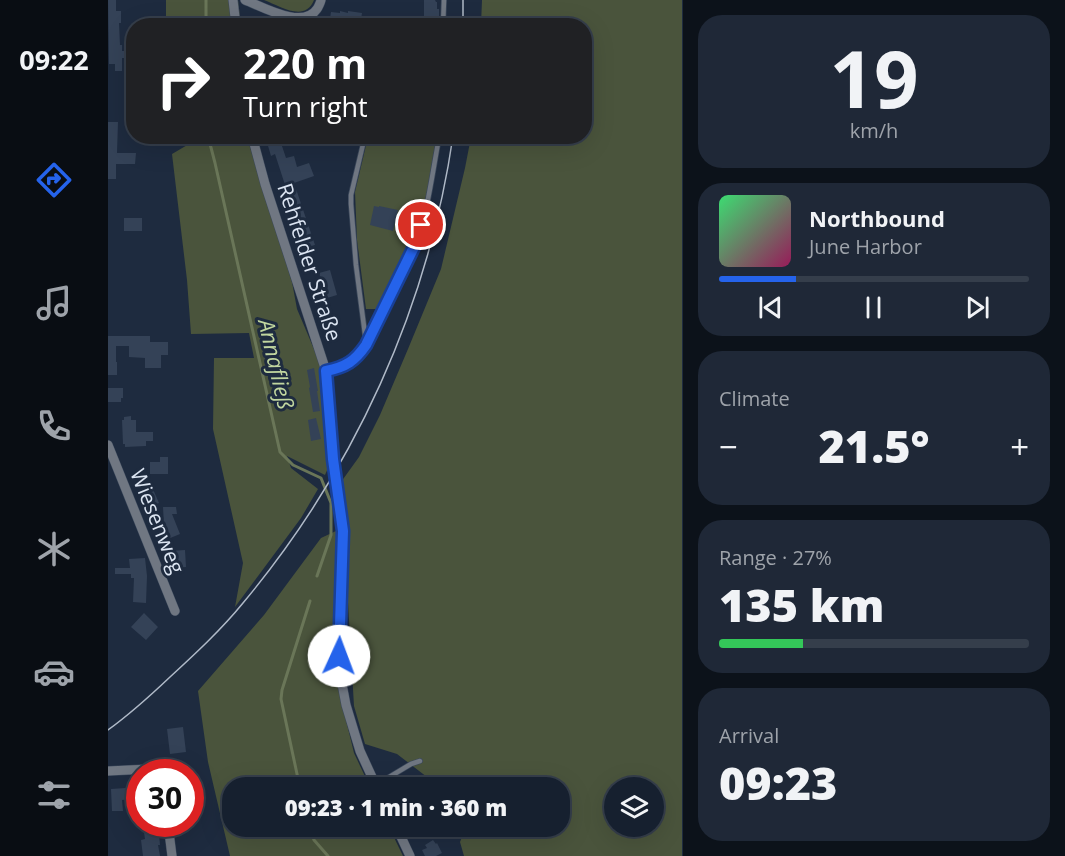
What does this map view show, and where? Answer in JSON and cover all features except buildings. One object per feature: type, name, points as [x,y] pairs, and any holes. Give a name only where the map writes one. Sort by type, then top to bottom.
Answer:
[{"type":"street","points":[[233,0],[235,18]]},
{"type":"street","points":[[245,0],[293,18]]},
{"type":"street","points":[[301,18],[316,11],[321,0]]},
{"type":"street","name":"Rehfelder Straße","points":[[254,144],[326,371],[333,459],[343,531],[339,668],[346,705],[360,751],[372,777]]},
{"type":"street","name":"Wiesenweg","points":[[108,445],[175,611]]},
{"type":"street","points":[[108,771],[126,770]]},
{"type":"street","points":[[170,837],[172,856]]},
{"type":"street","points":[[401,837],[410,856]]},
{"type":"lane","points":[[443,18],[444,0]]},
{"type":"lane","points":[[363,144],[351,204],[366,345]]},
{"type":"lane","points":[[326,371],[340,369],[350,363],[366,345],[415,245],[426,206],[438,144]]},
{"type":"lane","points":[[390,777],[420,761]]},
{"type":"green space","points":[[166,0],[238,0],[240,18],[166,18]]},
{"type":"green space","points":[[264,0],[314,0],[305,11],[298,12],[284,9]]},
{"type":"green space","points":[[482,0],[682,0],[682,856],[464,856],[460,842],[462,837],[570,837],[570,777],[427,777],[397,754],[365,744],[354,706],[341,482],[359,457],[380,415],[441,269],[470,144],[592,144],[592,18],[481,18]]},
{"type":"green space","points":[[189,144],[249,144],[292,282],[297,309],[322,368],[328,468],[325,475],[287,456],[291,468],[318,489],[301,518],[235,607],[243,563],[213,429],[214,358],[254,358],[249,333],[191,334],[172,154]]},
{"type":"green space","points":[[366,144],[438,144],[415,245],[384,309],[366,309],[357,240],[355,192]]},
{"type":"green space","points":[[336,531],[338,570],[334,670],[354,753],[365,777],[222,777],[222,822],[208,762],[198,691],[264,615],[321,538]]},
{"type":"green space","points":[[226,837],[394,837],[403,856],[230,856]]},
{"type":"waterway","name":"Annafließ","points":[[206,0],[206,18]]},
{"type":"waterway","name":"Annafließ","points":[[210,144],[280,452],[293,465],[321,478],[331,503],[331,535],[317,576]]},
{"type":"waterway","name":"Annafließ","points":[[298,777],[281,699],[310,601]]},
{"type":"waterway","name":"Annafließ","points":[[313,837],[328,856]]},
{"type":"tram line","points":[[463,0],[463,18]]},
{"type":"tram line","points":[[108,730],[155,691],[208,642],[235,613],[283,552],[319,498],[352,442],[405,324],[425,263],[441,200],[452,144]]},
{"type":"route","points":[[339,656],[343,531],[333,459],[326,371],[340,369],[350,363],[366,345],[402,274],[421,225]]}]
